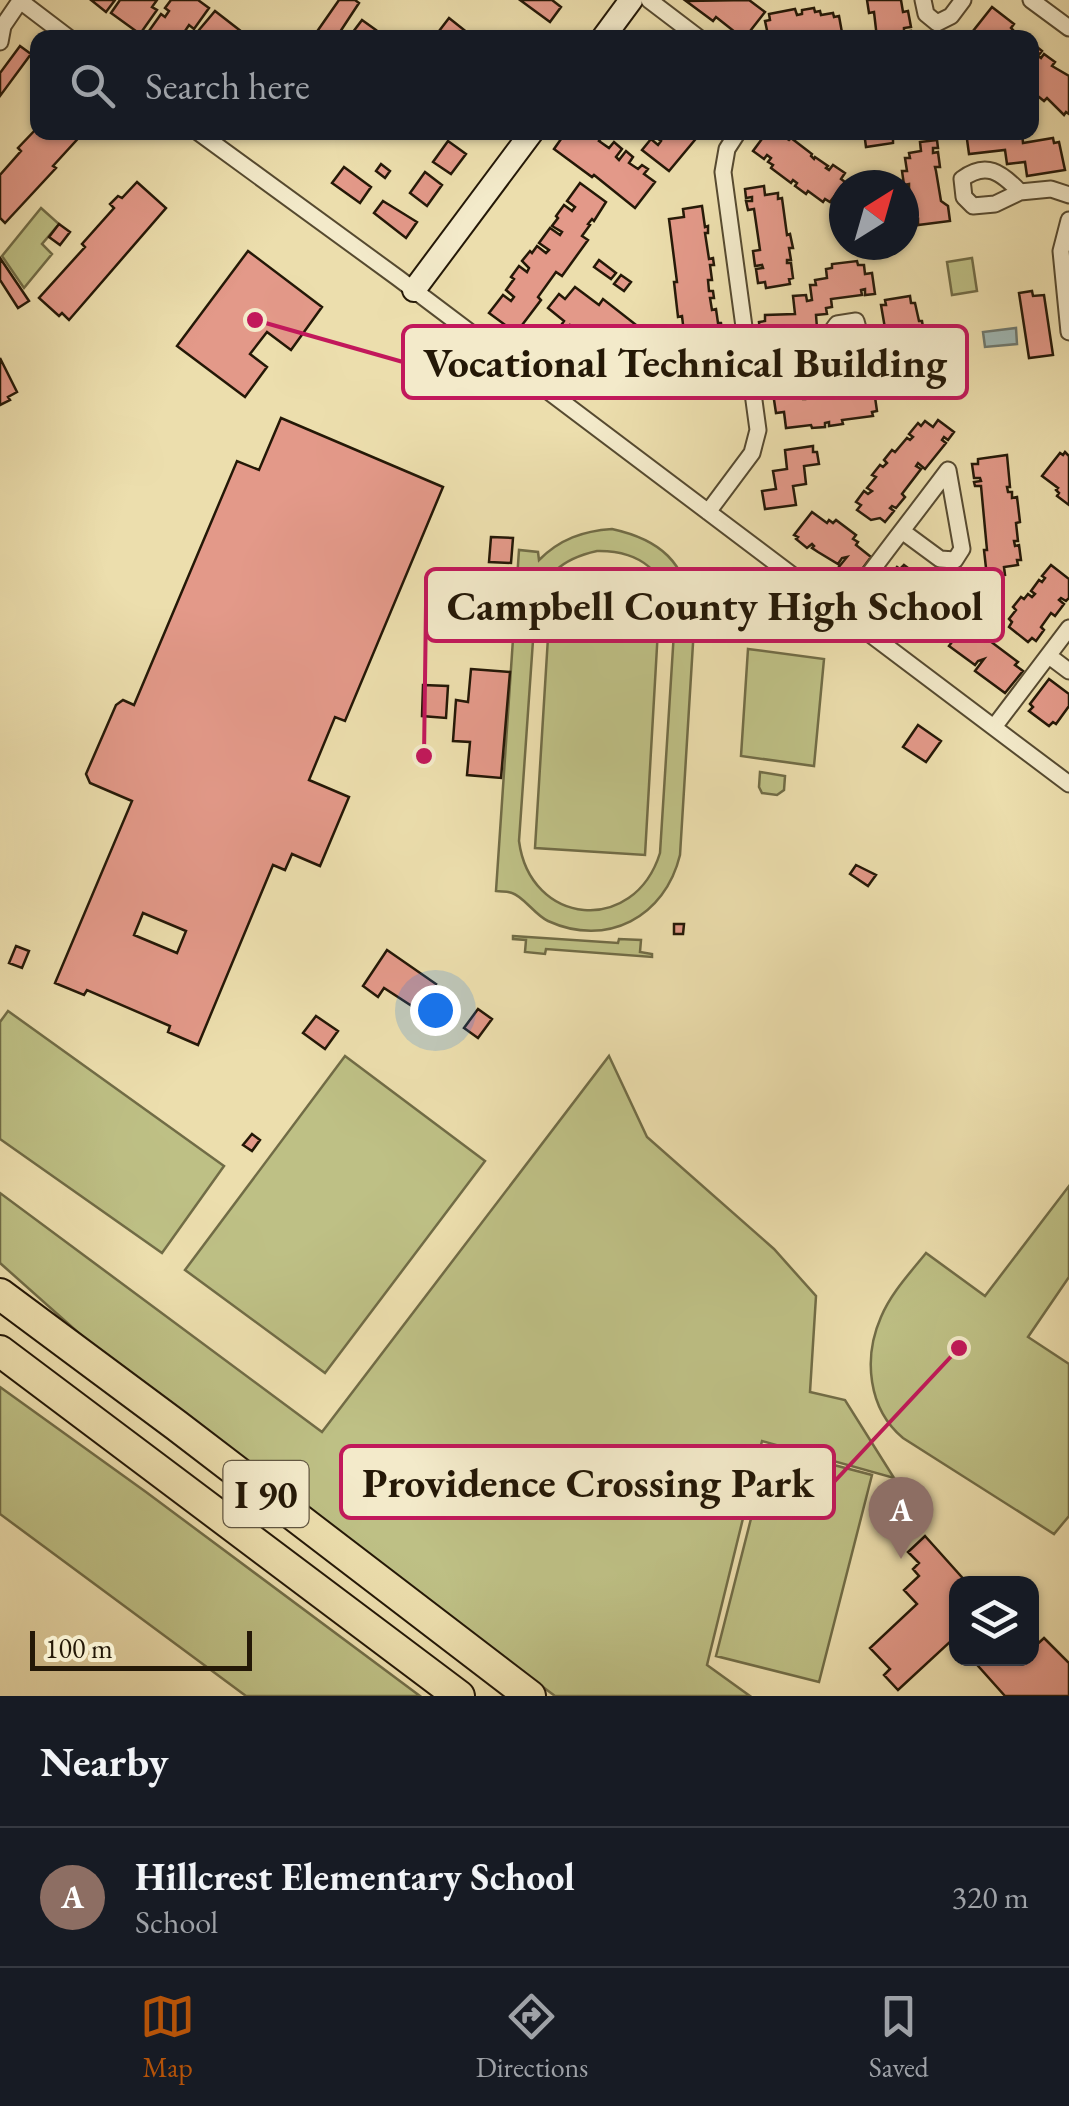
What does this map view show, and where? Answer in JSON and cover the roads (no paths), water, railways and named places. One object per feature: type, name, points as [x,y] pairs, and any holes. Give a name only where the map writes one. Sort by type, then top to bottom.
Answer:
[{"type":"highway","name":"I 90","points":[[0,1276],[176,1424]]},
{"type":"highway","name":"I 90","points":[[0,1294],[530,1696]]},
{"type":"highway","name":"I 90","points":[[0,1350],[459,1696]]},
{"type":"highway","name":"I 90","points":[[0,1364],[251,1538]]},
{"type":"street","points":[[649,0],[688,30]]},
{"type":"street","points":[[923,0],[926,14],[938,22],[951,16],[963,0]]},
{"type":"street","points":[[1031,0],[1069,28]]},
{"type":"street","points":[[0,42],[3,26],[20,1],[58,30]]},
{"type":"street","points":[[608,30],[624,2]]},
{"type":"street","points":[[209,140],[1069,784]]},
{"type":"street","points":[[414,290],[526,140]]},
{"type":"street","points":[[708,512],[752,453],[758,430],[723,172],[732,140]]},
{"type":"street","points":[[1020,192],[1051,189],[1069,195]]},
{"type":"street","points":[[1069,220],[1061,250],[1069,332]]},
{"type":"street","points":[[751,368],[810,361]]},
{"type":"street","points":[[841,612],[902,531],[925,501],[948,470],[962,549],[955,560],[940,559],[902,531]]},
{"type":"street","points":[[994,727],[1069,628]]},
{"type":"street","points":[[1048,656],[1069,671]]},
{"type":"water","points":[[1016,328],[1017,344],[985,347],[983,332]]},
{"type":"place","name":"Vocational Technical Building","points":[[255,320]]},
{"type":"place","name":"Campbell County High School","points":[[424,756]]},
{"type":"place","name":"Providence Crossing Park","points":[[959,1348]]},
{"type":"place","name":"Hillcrest Elementary School","points":[[901,1559]]}]
